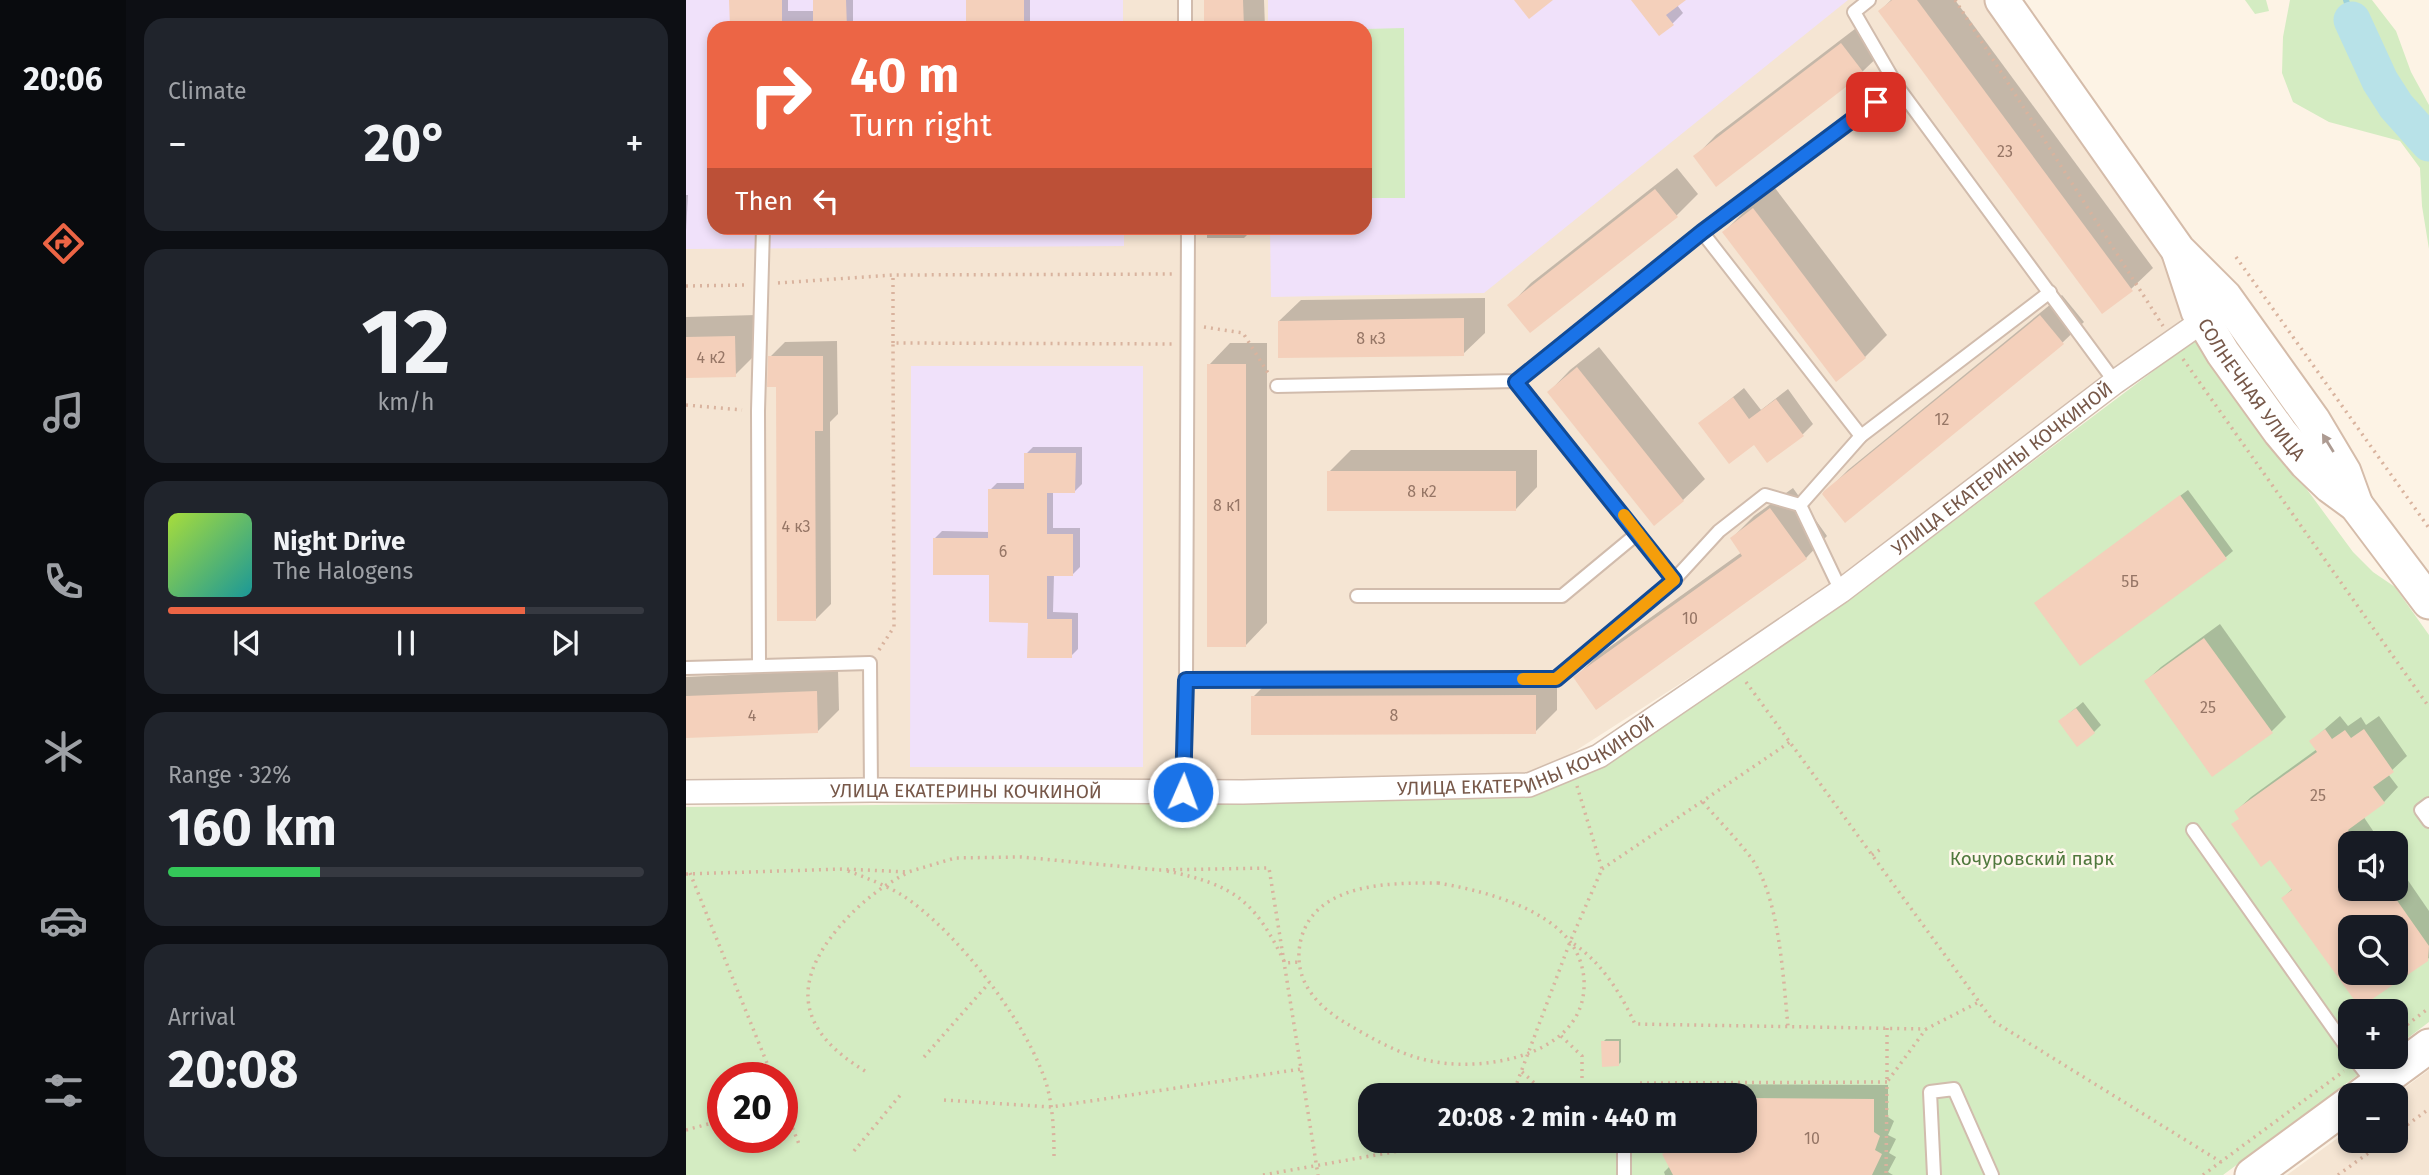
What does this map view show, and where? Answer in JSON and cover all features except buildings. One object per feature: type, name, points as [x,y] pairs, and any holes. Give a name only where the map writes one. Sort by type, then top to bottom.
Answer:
[{"type":"main road","name":"СОЛНЕЧНАЯ УЛИЦА","points":[[2003,0],[2178,250],[2216,311],[2280,432],[2306,463],[2330,486],[2356,505],[2429,603]]},
{"type":"main road","points":[[2252,1175],[2358,1076],[2429,1046]]},
{"type":"street","name":"УЛИЦА ЕКАТЕРИНЫ КОЧКИНОЙ","points":[[686,792],[1183,792],[1529,785],[1599,756],[1841,591],[2115,382],[2216,311]]},
{"type":"lane","points":[[1185,0],[1185,21]]},
{"type":"lane","points":[[1869,0],[1854,12],[1898,86],[2115,382]]},
{"type":"lane","points":[[1277,386],[1516,382],[1702,232],[1898,86]]},
{"type":"lane","points":[[1702,232],[1861,436]]},
{"type":"lane","points":[[759,664],[758,411],[763,235]]},
{"type":"lane","points":[[1183,792],[1188,235]]},
{"type":"lane","points":[[1800,505],[1861,436],[2050,292]]},
{"type":"lane","points":[[1516,382],[1674,580]]},
{"type":"lane","points":[[1186,680],[1556,679],[1674,580],[1719,531],[1765,495],[1800,505],[1841,591]]},
{"type":"lane","points":[[1357,596],[1562,596],[1638,533]]},
{"type":"lane","points":[[686,668],[870,663],[870,790]]},
{"type":"lane","points":[[2429,804],[2421,810],[2429,821]]},
{"type":"lane","points":[[2193,830],[2358,1076]]},
{"type":"lane","points":[[1934,1175],[1930,1092],[1954,1089],[1992,1175]]},
{"type":"lane","points":[[1624,1153],[1624,1175]]},
{"type":"path","points":[[1955,0],[2164,327]]},
{"type":"path","points":[[2236,257],[2429,528]]},
{"type":"path","points":[[686,286],[893,275],[1188,274]]},
{"type":"path","points":[[870,663],[894,627],[893,275]]},
{"type":"path","points":[[1186,325],[1242,333],[1277,386]]},
{"type":"path","points":[[893,343],[1186,344]]},
{"type":"path","points":[[2183,359],[2429,707]]},
{"type":"path","points":[[686,405],[758,411]]},
{"type":"path","points":[[1733,665],[1993,1021],[2221,1162]]},
{"type":"path","points":[[1517,1083],[1570,942],[1602,869],[1790,743]]},
{"type":"path","points":[[1575,777],[1602,869]]},
{"type":"path","points":[[1703,802],[1753,861],[1768,897],[1780,942],[1788,1026]]},
{"type":"path","points":[[1872,855],[1881,849]]},
{"type":"path","points":[[865,1071],[848,1060],[818,1027],[808,1006],[808,982],[821,949],[855,909],[883,885],[908,872],[955,858],[1021,857],[1159,870],[1269,868],[1318,1175]]},
{"type":"path","points":[[766,1062],[688,874],[844,869],[908,872]]},
{"type":"path","points":[[844,869],[903,896],[937,923],[989,983],[1037,1061],[1051,1107],[1054,1156]]},
{"type":"path","points":[[1159,870],[1210,882],[1242,898],[1266,927],[1285,963]]},
{"type":"path","points":[[1570,942],[1582,966],[1584,993],[1575,1019],[1561,1036],[1543,1048],[1502,1060],[1473,1064],[1453,1065],[1418,1058],[1364,1034],[1328,1012],[1307,990],[1299,962],[1303,934],[1316,912],[1337,897],[1388,884],[1438,883],[1493,895],[1532,913],[1561,932],[1596,962],[1635,1024],[1926,1029]]},
{"type":"path","points":[[1285,963],[1299,962]]},
{"type":"path","points":[[924,1057],[989,983]]},
{"type":"path","points":[[1886,1082],[1926,1029],[1979,1002]]},
{"type":"path","points":[[2408,1024],[2429,1008]]},
{"type":"path","points":[[1886,1175],[1887,1028]]},
{"type":"path","points":[[1561,1036],[1582,1056],[1582,1083]]},
{"type":"path","points":[[944,1100],[1051,1107],[1301,1069]]},
{"type":"path","points":[[1522,1072],[1534,1083]]},
{"type":"path","points":[[2203,1175],[2358,1076]]},
{"type":"path","points":[[1639,1083],[1886,1082]]},
{"type":"path","points":[[855,1151],[902,1093]]},
{"type":"path","points":[[2408,1124],[2429,1109]]},
{"type":"path","points":[[686,1130],[707,1124]]},
{"type":"path","points":[[1263,1175],[1383,1153]]},
{"type":"path","points":[[2338,1175],[2368,1153]]},
{"type":"shaded area","points":[[686,0],[1988,0],[2179,285],[2183,314],[2178,325],[1817,596],[1530,780],[686,784]]},
{"type":"shaded area","points":[[686,0],[1123,0],[1123,21],[707,21],[707,235],[1124,235],[1124,246],[686,249]]},
{"type":"shaded area","points":[[1268,0],[1848,0],[1484,293],[1271,297],[1270,235],[1372,235],[1372,21],[1268,21]]},
{"type":"shaded area","points":[[911,366],[1143,366],[1143,767],[910,767]]},
{"type":"shaded area","points":[[2429,1070],[2429,1175],[2287,1175],[2338,1138],[2338,1153],[2408,1153],[2408,1085]]},
{"type":"green space","points":[[2245,0],[2266,0],[2269,11],[2255,14]]},
{"type":"green space","points":[[2290,0],[2372,0],[2396,31],[2411,72],[2429,105],[2429,249],[2422,206],[2420,168],[2400,141],[2329,122],[2293,102],[2282,73],[2283,37]]},
{"type":"green space","points":[[1404,28],[1405,198],[1372,198],[1372,29]]},
{"type":"green space","name":"Кочуровский парк","points":[[2196,339],[2353,552],[2373,572],[2395,587],[2429,635],[2429,1022],[2408,1038],[2408,999],[2338,999],[2338,1069],[2366,1069],[2347,1083],[2338,1083],[2338,1090],[2223,1175],[686,1175],[686,807],[1529,798],[1596,767],[1845,603]]},
{"type":"waterway","points":[[2346,0],[2352,20]]},
{"type":"waterway","points":[[2352,20],[2380,81],[2396,106],[2429,143]]},
{"type":"slow traffic","points":[[1523,679],[1556,679],[1674,580],[1624,515]]},
{"type":"route","points":[[1183,792],[1186,680],[1556,679],[1674,580],[1516,382],[1702,232],[1876,102]]}]
